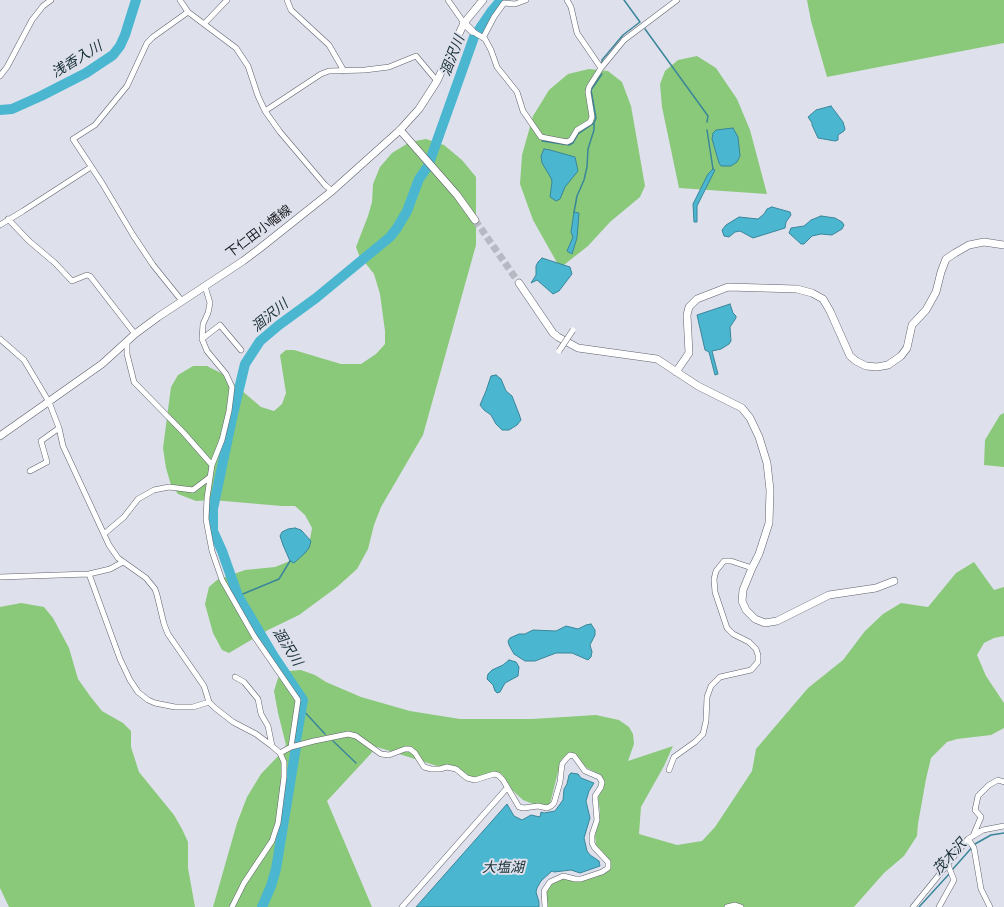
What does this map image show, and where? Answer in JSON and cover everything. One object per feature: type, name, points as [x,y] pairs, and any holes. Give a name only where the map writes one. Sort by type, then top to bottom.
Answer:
[{"type":"street","points":[[0,76],[7,67],[32,20],[42,6],[51,0]]},
{"type":"street","points":[[180,0],[188,12],[236,48],[248,66],[258,96],[265,111],[280,132],[332,191]]},
{"type":"street","points":[[204,24],[227,0]]},
{"type":"street","points":[[287,0],[291,10],[329,45],[344,71]]},
{"type":"street","points":[[448,0],[464,23],[481,37],[491,50],[497,67],[517,92],[523,111],[541,137],[567,142],[571,140],[577,130],[590,122],[592,117],[588,92],[589,87],[601,68],[624,40],[677,0]]},
{"type":"street","name":"下仁田小幡線","points":[[0,436],[102,364],[136,334],[248,257],[332,191],[400,130],[419,109],[437,81],[464,23],[483,0]]},
{"type":"street","points":[[481,37],[504,3],[515,4],[526,0]]},
{"type":"street","points":[[567,0],[571,7],[576,33],[601,68]]},
{"type":"street","points":[[182,301],[133,235],[73,139],[95,124],[127,86],[147,43],[153,36],[188,12]]},
{"type":"street","points":[[265,111],[321,74],[329,71],[366,70],[389,67],[416,56],[437,81]]},
{"type":"street","points":[[400,130],[457,196],[474,220]]},
{"type":"street","points":[[0,225],[91,167]]},
{"type":"street","points":[[8,219],[32,244],[55,263],[72,281],[87,275],[90,276],[136,334]]},
{"type":"street","points":[[676,372],[689,353],[687,315],[689,307],[698,299],[728,287],[797,289],[812,293],[823,299],[850,356],[866,366],[877,367],[888,365],[901,356],[906,348],[912,325],[926,310],[936,292],[946,259],[969,245],[984,242],[1004,245]]},
{"type":"street","points":[[519,282],[553,333],[558,337],[578,348],[657,359],[698,386],[742,408],[750,418],[759,437],[767,463],[770,490],[769,523],[759,554],[743,590],[742,601],[746,610],[755,619],[765,623],[777,621],[829,595],[876,588],[894,581]]},
{"type":"street","points":[[205,286],[210,303],[203,324],[202,339],[207,351],[226,374],[232,387],[229,411],[222,440],[212,465],[206,498],[206,519],[212,551],[222,580],[254,636],[298,700],[290,747]]},
{"type":"street","points":[[202,339],[220,324],[241,350]]},
{"type":"street","points":[[559,351],[573,330]]},
{"type":"street","points":[[0,339],[24,360],[49,402],[59,428],[63,446],[109,545],[118,558],[146,578],[154,589],[168,634],[204,686],[209,702],[233,722],[256,734],[272,746],[280,753],[284,762],[284,777],[278,823],[272,841],[244,883],[232,907]]},
{"type":"street","points":[[127,342],[134,382],[183,432],[212,465]]},
{"type":"street","points":[[30,471],[47,462],[41,441],[59,428]]},
{"type":"street","points":[[104,534],[124,517],[138,499],[154,490],[169,487],[193,490],[210,477]]},
{"type":"street","points":[[668,770],[674,757],[695,742],[703,734],[706,721],[707,697],[711,686],[720,677],[751,670],[758,662],[756,649],[749,642],[733,634],[727,628],[715,592],[714,579],[716,571],[724,562],[731,561],[752,568]]},
{"type":"street","points":[[0,577],[89,574],[110,570],[123,562]]},
{"type":"street","points":[[89,574],[120,658],[130,680],[138,692],[148,700],[175,708],[193,707],[209,702]]},
{"type":"street","points":[[235,677],[244,682],[258,699],[261,714],[268,726],[272,746]]},
{"type":"street","points":[[280,753],[290,747],[348,734],[356,736],[381,754],[389,755],[405,749],[410,749],[415,753],[424,767],[432,769],[456,769],[467,778],[475,780],[494,774],[498,775],[503,780],[519,807],[524,808],[538,806],[547,808],[554,803],[560,782],[562,764],[570,755],[574,756],[585,771],[599,777],[602,782],[601,788],[595,796],[597,820],[592,835],[592,842],[594,847],[608,862],[608,868],[602,872],[581,879],[563,876],[550,882],[544,891],[545,907]]},
{"type":"street","points":[[973,836],[981,817],[975,810],[978,796],[994,782],[998,780],[1004,782]]},
{"type":"street","points":[[402,907],[508,788]]},
{"type":"street","points":[[913,907],[968,839],[983,830],[1004,826]]},
{"type":"street","points":[[968,839],[974,848],[981,889],[990,907]]},
{"type":"street","points":[[939,907],[954,880],[948,865]]},
{"type":"street","points":[[727,907],[735,905],[741,907]]},
{"type":"green space","points":[[807,0],[1004,0],[1004,43],[827,77],[811,21]]},
{"type":"green space","points":[[697,56],[716,68],[737,99],[750,130],[767,194],[679,188],[662,107],[660,84],[665,71],[678,60]]},
{"type":"green space","points":[[589,69],[608,71],[622,82],[631,106],[645,186],[640,197],[610,222],[588,246],[560,268],[533,220],[520,184],[522,155],[533,116],[549,90],[568,74]]},
{"type":"green space","points":[[426,139],[444,145],[462,160],[476,177],[476,245],[423,435],[381,507],[374,525],[368,549],[357,569],[337,587],[299,615],[268,630],[229,653],[222,650],[213,633],[205,604],[209,587],[217,580],[245,570],[275,567],[300,557],[309,545],[312,528],[305,515],[295,506],[212,500],[196,501],[178,494],[171,485],[166,468],[163,448],[171,387],[178,375],[193,366],[207,366],[221,373],[261,407],[274,411],[282,404],[286,393],[280,355],[286,350],[294,350],[341,364],[361,364],[376,354],[385,344],[385,331],[380,294],[374,274],[359,255],[356,247],[368,216],[372,202],[373,184],[380,167],[392,153],[410,142]]},
{"type":"green space","points":[[1004,413],[1004,467],[984,465],[985,440],[1000,415]]},
{"type":"green space","points":[[974,562],[994,590],[1004,587],[1004,636],[994,638],[984,643],[977,655],[986,676],[1004,703],[1004,728],[991,735],[957,739],[947,742],[931,758],[926,779],[917,836],[904,856],[884,873],[854,907],[548,907],[546,892],[552,883],[564,878],[577,881],[604,874],[611,868],[610,861],[596,845],[595,836],[600,813],[598,797],[604,783],[601,775],[587,768],[569,752],[561,760],[550,804],[533,804],[523,800],[510,788],[502,774],[494,772],[475,778],[377,747],[327,801],[372,907],[213,907],[237,823],[247,797],[261,774],[281,753],[286,745],[274,691],[278,678],[289,671],[301,670],[361,697],[410,711],[460,719],[532,719],[596,715],[619,720],[629,727],[633,734],[634,744],[628,761],[673,746],[664,766],[641,807],[639,834],[677,845],[702,841],[715,827],[752,771],[756,749],[808,688],[843,660],[865,631],[883,614],[901,603],[928,607],[956,573]]},
{"type":"green space","points":[[21,603],[44,607],[53,618],[69,648],[78,679],[102,711],[123,723],[131,731],[131,747],[139,772],[174,815],[188,842],[188,868],[195,907],[9,907],[0,888],[0,607]]},
{"type":"water","points":[[831,106],[843,122],[845,129],[838,135],[838,140],[835,141],[818,138],[808,117],[816,110]]},
{"type":"water","points":[[733,128],[738,137],[740,156],[737,162],[731,166],[721,166],[712,139],[713,133],[716,130]]},
{"type":"water","points":[[544,149],[575,157],[578,171],[565,187],[560,199],[556,201],[550,197],[552,182],[542,163],[541,156]]},
{"type":"water","points":[[713,169],[715,170],[697,206],[697,222],[694,222],[693,204],[708,174]]},
{"type":"water","points":[[772,207],[790,212],[791,215],[786,222],[785,228],[753,238],[740,231],[735,232],[729,237],[724,236],[722,230],[726,225],[739,217],[758,219],[767,209]]},
{"type":"water","points":[[574,212],[579,213],[577,238],[572,254],[567,251],[573,237],[571,232]]},
{"type":"water","points":[[821,216],[835,218],[842,222],[844,225],[842,229],[832,235],[821,234],[812,236],[804,244],[801,244],[789,233],[791,228],[804,226],[811,220]]},
{"type":"water","points":[[542,258],[570,267],[572,274],[559,291],[553,294],[537,280],[531,283],[536,275],[536,266]]},
{"type":"water","points":[[730,304],[736,318],[730,327],[731,341],[729,344],[721,349],[712,351],[718,374],[715,375],[709,352],[705,350],[697,315]]},
{"type":"water","points":[[496,375],[501,379],[506,391],[512,396],[521,420],[517,425],[509,430],[502,430],[496,424],[491,415],[480,405],[491,376]]},
{"type":"water","points":[[295,528],[301,530],[311,541],[309,548],[294,563],[290,561],[280,536],[282,532]]},
{"type":"water","points":[[591,624],[595,630],[595,635],[590,645],[592,652],[591,657],[588,660],[572,653],[556,653],[535,661],[525,661],[514,654],[508,641],[510,638],[519,634],[525,634],[533,630],[556,631],[566,626],[578,629]]},
{"type":"water","points":[[509,660],[516,662],[519,667],[518,676],[505,683],[500,692],[497,693],[493,685],[487,679],[488,674]]},
{"type":"water","name":"大塩湖","points":[[571,773],[578,774],[581,778],[594,783],[589,791],[586,801],[590,818],[584,838],[587,851],[599,861],[600,866],[580,873],[571,870],[552,871],[541,881],[537,888],[536,892],[539,907],[416,907],[507,804],[514,816],[522,820],[531,815],[540,817],[541,812],[544,813],[555,811],[563,800],[564,789]]},
{"type":"waterway","name":"浅香入川","points":[[0,110],[12,109],[41,96],[86,73],[113,55],[120,46],[125,35],[136,0]]},
{"type":"waterway","name":"涸沢川","points":[[296,741],[303,700],[273,655],[238,596],[222,551],[213,531],[213,509],[245,364],[260,341],[316,298],[390,237],[397,228],[407,211],[419,179],[428,166],[474,37],[501,0]]},
{"type":"waterway","points":[[624,0],[640,22]]},
{"type":"waterway","points":[[602,64],[602,60],[623,35],[640,22]]},
{"type":"waterway","points":[[645,29],[708,116],[707,122]]},
{"type":"waterway","points":[[574,212],[577,196],[584,180],[587,167],[588,149],[596,118],[591,90],[602,74]]},
{"type":"waterway","points":[[542,141],[569,145],[573,143],[578,134],[594,123]]},
{"type":"waterway","points":[[707,130],[713,169]]},
{"type":"waterway","points":[[238,596],[279,579],[290,561]]},
{"type":"waterway","points":[[301,708],[325,734]]},
{"type":"waterway","points":[[333,741],[356,763]]},
{"type":"waterway","name":"涸沢川","points":[[262,907],[276,869],[296,747]]},
{"type":"waterway","name":"茂木沢","points":[[952,870],[975,844],[991,835],[1004,833]]},
{"type":"waterway","name":"茂木沢","points":[[919,907],[950,873]]},
{"type":"tunnel","points":[[475,220],[519,283]]}]
